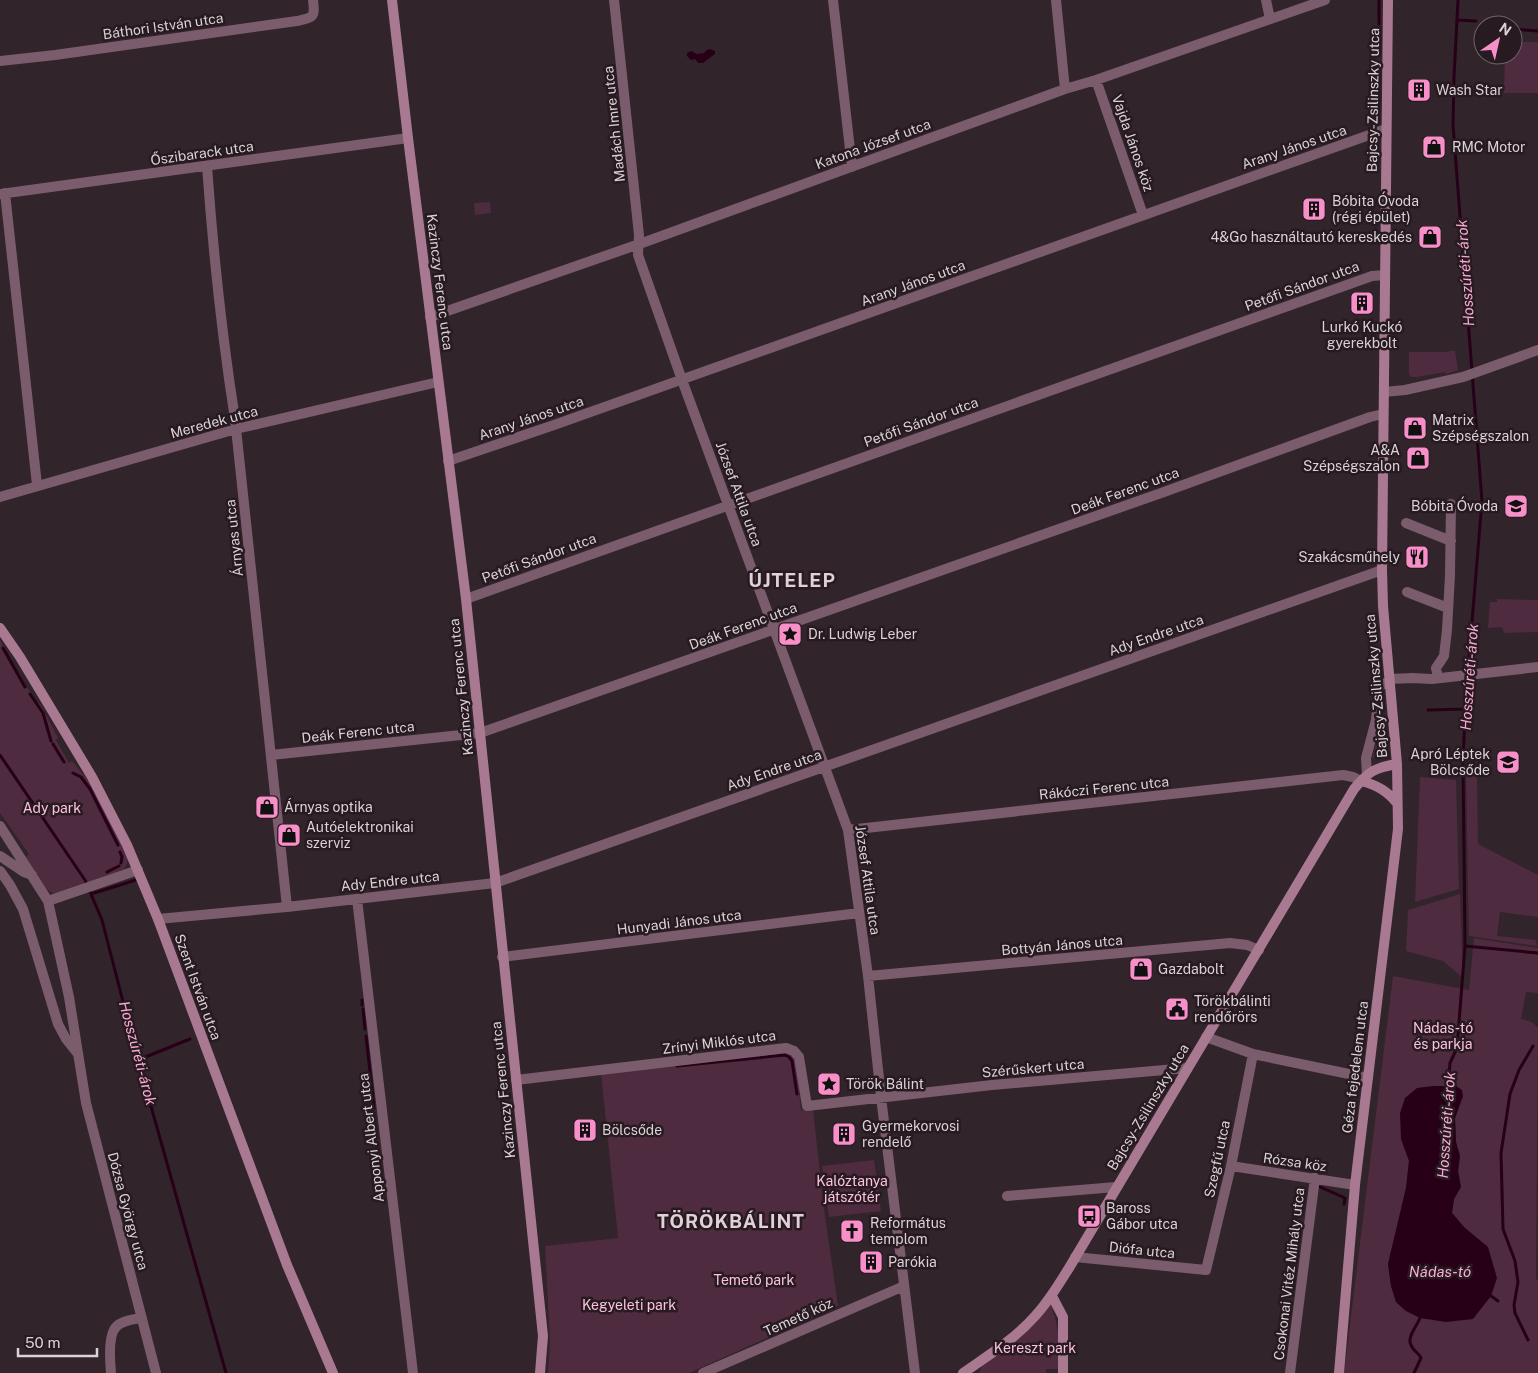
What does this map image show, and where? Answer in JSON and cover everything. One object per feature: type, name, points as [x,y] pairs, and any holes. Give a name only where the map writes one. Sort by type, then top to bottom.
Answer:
[{"type":"main road","name":"Kazinczy Ferenc utca","points":[[392,0],[466,599],[543,1336],[540,1373]]},
{"type":"main road","name":"Bajcsy-Zsilinszky utca","points":[[963,1373],[1006,1344],[1037,1314],[1052,1296],[1347,801],[1364,778],[1379,767],[1397,764],[1383,606],[1382,570],[1388,0]]},
{"type":"main road","name":"Szent István utca","points":[[0,628],[20,657],[92,777],[109,807],[138,870],[284,1257],[333,1373]]},
{"type":"main road","name":"Géza fejedelem utca","points":[[1339,1373],[1356,1185],[1398,829],[1397,764]]},
{"type":"main road","points":[[1364,778],[1384,790],[1397,803]]},
{"type":"main road","points":[[1052,1296],[1063,1317],[1063,1373]]},
{"type":"street","name":"Báthori István utca","points":[[0,61],[297,21],[314,16],[313,0]]},
{"type":"street","name":"Madách Imre utca","points":[[614,0],[639,244]]},
{"type":"street","points":[[833,0],[852,167]]},
{"type":"street","points":[[1056,0],[1066,89]]},
{"type":"street","points":[[1266,0],[1270,19]]},
{"type":"street","name":"Katona József utca","points":[[430,317],[639,244],[1066,89],[1325,0]]},
{"type":"street","name":"Vajda János köz","points":[[1096,80],[1143,215]]},
{"type":"street","name":"Arany János utca","points":[[448,461],[682,380],[1386,129]]},
{"type":"street","name":"Őszibarack utca","points":[[3,194],[408,138]]},
{"type":"street","name":"Árnyas utca","points":[[207,166],[210,212],[227,368],[236,430],[287,907]]},
{"type":"street","points":[[3,194],[37,486]]},
{"type":"street","name":"József Attila utca","points":[[639,244],[638,255],[682,380],[848,830],[868,976],[915,1373]]},
{"type":"street","name":"Petőfi Sándor utca","points":[[466,599],[1363,279],[1385,275]]},
{"type":"street","points":[[1384,392],[1405,390],[1463,377],[1538,350]]},
{"type":"street","name":"Meredek utca","points":[[0,497],[236,430],[438,382]]},
{"type":"street","name":"Deák Ferenc utca","points":[[271,756],[480,733],[1164,492],[1370,417],[1383,414]]},
{"type":"street","points":[[1438,678],[1436,668],[1444,656],[1448,608],[1451,504]]},
{"type":"street","points":[[1406,523],[1451,541]]},
{"type":"street","name":"Ady Endre utca","points":[[158,919],[287,907],[495,883],[1382,570]]},
{"type":"street","points":[[1407,592],[1448,608]]},
{"type":"street","points":[[1364,778],[1366,758],[1376,720],[1379,686],[1390,680],[1438,678],[1538,667]]},
{"type":"street","name":"Rákóczi Ferenc utca","points":[[848,830],[1343,775],[1364,778]]},
{"type":"street","name":"Dózsa György utca","points":[[0,826],[48,901],[70,997],[86,1103],[156,1373]]},
{"type":"street","name":"Dózsa György utca","points":[[0,856],[24,872],[32,875]]},
{"type":"street","points":[[48,901],[138,870]]},
{"type":"street","name":"Dózsa György utca","points":[[0,871],[23,909],[61,1031],[78,1055]]},
{"type":"street","name":"Apponyi Albert utca","points":[[357,899],[413,1373]]},
{"type":"street","name":"Hunyadi János utca","points":[[502,957],[859,914]]},
{"type":"street","name":"Bottyán János utca","points":[[868,976],[1230,943],[1247,945],[1259,950]]},
{"type":"street","points":[[1206,1037],[1253,1054],[1368,1078]]},
{"type":"street","name":"Zrínyi Miklós utca","points":[[516,1080],[786,1048],[799,1057],[807,1106],[881,1097]]},
{"type":"street","name":"Szegfű utca","points":[[1206,1270],[1231,1166],[1253,1054]]},
{"type":"street","name":"Szérűskert utca","points":[[881,1097],[1187,1068]]},
{"type":"street","name":"Rózsa köz","points":[[1231,1166],[1356,1185]]},
{"type":"street","name":"Csokonai Vitéz Mihály utca","points":[[1290,1373],[1314,1178]]},
{"type":"street","points":[[1007,1196],[1116,1187]]},
{"type":"street","name":"Diófa utca","points":[[1075,1257],[1206,1270]]},
{"type":"street","name":"Temető köz","points":[[704,1373],[904,1286]]},
{"type":"street","points":[[111,1373],[110,1356],[116,1326],[142,1318]]},
{"type":"green space","points":[[1523,42],[1538,42],[1538,93],[1504,93],[1505,65],[1523,65]]},
{"type":"green space","points":[[490,202],[491,213],[475,215],[474,203]]},
{"type":"green space","points":[[1455,351],[1458,370],[1446,374],[1445,372],[1417,377],[1411,377],[1409,374],[1409,352]]},
{"type":"green space","points":[[1497,599],[1538,600],[1538,632],[1504,633],[1502,627],[1488,628],[1490,602],[1497,602]]},
{"type":"green space","name":"Ady park","points":[[0,640],[35,700],[41,705],[58,738],[56,740],[69,763],[72,761],[87,779],[93,790],[128,858],[124,869],[56,894],[51,892],[39,879],[26,857],[29,854],[0,813]]},
{"type":"green space","points":[[1382,718],[1384,718],[1386,747],[1377,757],[1372,758],[1378,739]]},
{"type":"green space","points":[[1466,774],[1477,775],[1478,844],[1538,875],[1538,917],[1500,912],[1497,936],[1536,940],[1537,946],[1469,936]]},
{"type":"green space","points":[[1420,777],[1456,780],[1459,889],[1415,902]]},
{"type":"green space","points":[[1460,894],[1463,978],[1443,961],[1406,951],[1408,910]]},
{"type":"green space","name":"Nádas-tó és parkja","points":[[1474,938],[1538,948],[1538,993],[1526,992],[1521,1019],[1532,1022],[1538,1028],[1536,1279],[1538,1280],[1538,1373],[1344,1373],[1393,976],[1469,990]],"holes":[[[1456,1086],[1463,1096],[1455,1118],[1456,1142],[1460,1156],[1458,1171],[1461,1187],[1454,1199],[1452,1213],[1464,1227],[1406,1311],[1396,1302],[1391,1286],[1388,1264],[1406,1188],[1417,1088]]]},
{"type":"green space","points":[[784,1052],[792,1055],[796,1061],[801,1110],[813,1109],[824,1209],[838,1306],[689,1373],[548,1373],[550,1340],[545,1246],[618,1238],[601,1073]]},
{"type":"green space","name":"Kalóztanya játszótér","points":[[874,1160],[881,1211],[829,1217],[822,1166]]},
{"type":"green space","name":"Kereszt park","points":[[1052,1296],[1053,1313],[1063,1358],[1063,1369],[1046,1369],[1046,1373],[979,1373],[984,1359]]},
{"type":"water","points":[[710,49],[715,51],[715,54],[703,63],[698,63],[695,59],[691,60],[687,56],[687,53],[691,51],[697,54],[704,53]]},
{"type":"water","name":"Nádas-tó","points":[[1456,1086],[1462,1090],[1463,1096],[1455,1118],[1456,1142],[1460,1156],[1458,1171],[1461,1187],[1454,1199],[1452,1213],[1464,1227],[1488,1247],[1497,1278],[1491,1296],[1473,1319],[1446,1322],[1420,1318],[1406,1311],[1396,1302],[1391,1286],[1388,1264],[1406,1188],[1409,1161],[1401,1139],[1400,1113],[1405,1098],[1417,1088]]},
{"type":"waterway","points":[[1379,0],[1379,24]]},
{"type":"waterway","name":"Hosszúréti-árok","points":[[1448,1088],[1450,1063],[1457,1048],[1465,946],[1463,760],[1466,694],[1482,501],[1453,125],[1458,0]]},
{"type":"waterway","points":[[1457,20],[1473,21]]},
{"type":"waterway","points":[[1523,30],[1538,31]]},
{"type":"waterway","points":[[3,648],[25,687]]},
{"type":"waterway","points":[[30,694],[43,713],[51,741]]},
{"type":"waterway","points":[[1428,710],[1466,709]]},
{"type":"waterway","points":[[53,744],[64,762]]},
{"type":"waterway","name":"Hosszúréti-árok","points":[[0,755],[85,880],[102,920],[138,1060],[226,1373]]},
{"type":"waterway","points":[[73,773],[81,777],[90,789],[118,845]]},
{"type":"waterway","points":[[120,852],[122,857],[121,863]]},
{"type":"waterway","points":[[107,872],[119,866]]},
{"type":"waterway","points":[[91,894],[136,880]]},
{"type":"waterway","points":[[1465,946],[1538,953]]},
{"type":"waterway","points":[[362,1000],[362,1005]]},
{"type":"waterway","points":[[363,1009],[365,1029]]},
{"type":"waterway","points":[[366,1036],[374,1108]]},
{"type":"waterway","points":[[138,1060],[190,1039]]},
{"type":"waterway","points":[[1528,1340],[1515,1313],[1514,1305],[1518,1282],[1515,1261],[1503,1229],[1501,1153],[1510,1094],[1519,1070],[1533,1046]]},
{"type":"waterway","points":[[677,1066],[785,1055],[792,1061],[797,1094]]},
{"type":"waterway","points":[[1318,1186],[1345,1198],[1344,1204]]},
{"type":"waterway","points":[[1491,1296],[1498,1301]]},
{"type":"waterway","name":"Hosszúréti-árok","points":[[1414,1373],[1421,1358],[1412,1347],[1410,1338],[1421,1315]]},
{"type":"place","name":"Wash Star","points":[[1419,90]]},
{"type":"place","name":"RMC Motor","points":[[1434,147]]},
{"type":"place","name":"Bóbita Óvoda (régi épület)","points":[[1314,209]]},
{"type":"place","name":"4&Go használtautó kereskedés","points":[[1430,237]]},
{"type":"place","name":"Lurkó Kuckó gyerekbolt","points":[[1362,303]]},
{"type":"place","name":"Matrix Szépségszalon","points":[[1415,428]]},
{"type":"place","name":"A&A Szépségszalon","points":[[1418,458]]},
{"type":"place","name":"Bóbita Óvoda","points":[[1516,506]]},
{"type":"place","name":"Szakácsműhely","points":[[1417,557]]},
{"type":"place","name":"Dr. Ludwig Leber","points":[[790,634]]},
{"type":"place","name":"Apró Léptek Bölcsőde","points":[[1508,762]]},
{"type":"place","name":"Árnyas optika","points":[[267,807]]},
{"type":"place","name":"Autóelektronikai szerviz","points":[[289,835]]},
{"type":"place","name":"Gazdabolt","points":[[1141,969]]},
{"type":"place","name":"Törökbálinti rendőrörs","points":[[1177,1009]]},
{"type":"place","name":"Török Bálint","points":[[829,1084]]},
{"type":"place","name":"Bölcsőde","points":[[585,1130]]},
{"type":"place","name":"Gyermekorvosi rendelő","points":[[844,1134]]},
{"type":"place","name":"Baross Gábor utca","points":[[1089,1216]]},
{"type":"place","name":"Református templom","points":[[852,1231]]},
{"type":"place","name":"Parókia","points":[[871,1262]]},
{"type":"district","name":"ÚJTELEP","points":[[792,580]]},
{"type":"district","name":"TÖRÖKBÁLINT","points":[[731,1221]]},
{"type":"park label","name":"Temető park","points":[[754,1280]]},
{"type":"park label","name":"Kegyeleti park","points":[[629,1305]]}]
